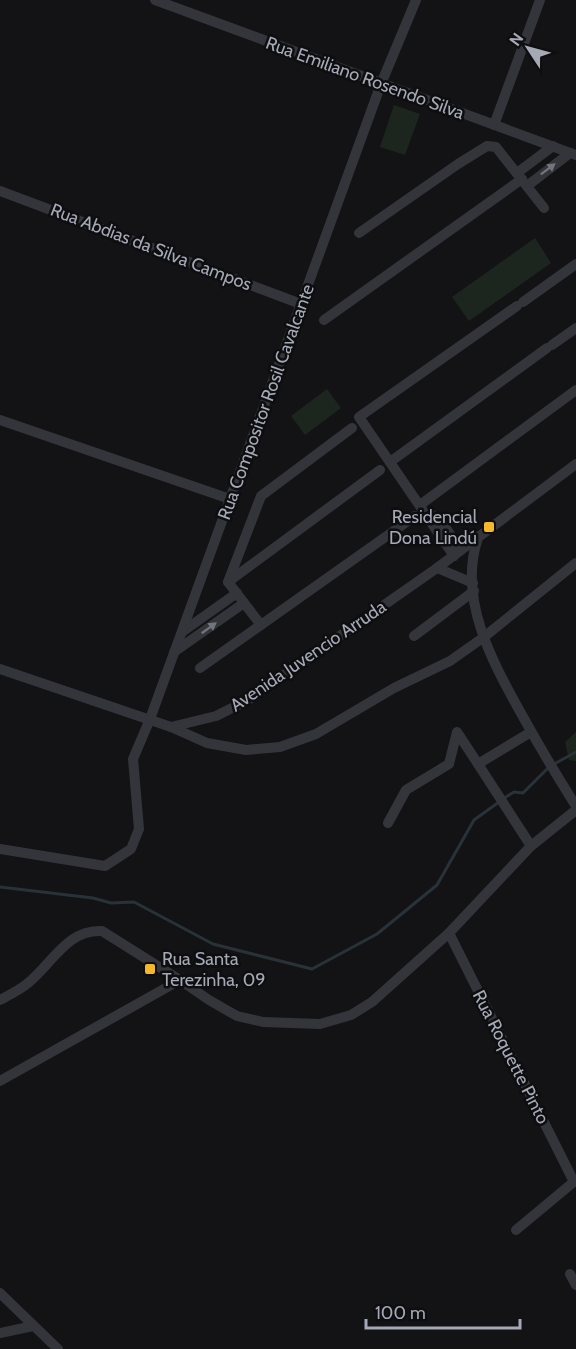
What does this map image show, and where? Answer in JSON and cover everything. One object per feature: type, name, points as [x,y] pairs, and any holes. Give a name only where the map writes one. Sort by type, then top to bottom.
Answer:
[{"type":"street","name":"Rua Emiliano Rosendo Silva","points":[[155,0],[174,3],[381,84],[573,154]]},
{"type":"street","name":"Rua Compositor Rosil Cavalcante","points":[[0,849],[105,866],[131,849],[139,829],[133,759],[150,720],[381,84],[416,0]]},
{"type":"street","points":[[494,125],[540,0]]},
{"type":"street","points":[[359,232],[487,146],[496,147],[544,208]]},
{"type":"street","points":[[522,179],[553,146]]},
{"type":"street","points":[[324,320],[522,179],[573,154]]},
{"type":"street","name":"Rua Abdias da Silva Campos","points":[[0,191],[301,304]]},
{"type":"street","points":[[457,553],[420,511],[359,417],[576,264]]},
{"type":"street","points":[[390,462],[576,328]]},
{"type":"street","points":[[200,668],[420,511],[576,390]]},
{"type":"street","points":[[0,420],[230,499]]},
{"type":"street","points":[[228,582],[261,496],[352,428]]},
{"type":"street","points":[[0,1000],[28,983],[68,942],[91,930],[102,931],[237,1016],[263,1022],[320,1024],[351,1015],[372,1002],[449,933],[531,846],[575,805],[531,732],[493,662],[477,615],[473,587],[473,556],[478,538],[576,464]]},
{"type":"street","points":[[228,582],[380,470]]},
{"type":"street","name":"Avenida Juvencio Arruda","points":[[171,727],[216,716],[241,704],[478,538]]},
{"type":"street","points":[[0,669],[171,727],[207,743],[246,750],[279,747],[316,734],[394,688],[450,661],[484,637],[576,563]]},
{"type":"street","points":[[437,568],[473,587]]},
{"type":"street","points":[[228,582],[261,625]]},
{"type":"street","points":[[414,636],[473,587]]},
{"type":"street","points":[[182,632],[237,593]]},
{"type":"street","points":[[174,653],[244,603]]},
{"type":"street","points":[[388,823],[406,790],[449,764],[458,732],[531,846]]},
{"type":"street","points":[[478,764],[531,732]]},
{"type":"street","name":"Rua Roquette Pinto","points":[[449,933],[575,1181]]},
{"type":"street","points":[[0,1081],[180,980]]},
{"type":"street","points":[[516,1230],[575,1181]]},
{"type":"street","points":[[570,1274],[576,1285]]},
{"type":"street","points":[[0,1293],[57,1349]]},
{"type":"street","points":[[0,1333],[33,1326]]},
{"type":"shaded area","points":[[394,105],[420,114],[405,155],[380,147]]},
{"type":"shaded area","points":[[535,238],[551,263],[469,321],[452,297]]},
{"type":"shaded area","points":[[327,389],[341,408],[305,435],[291,416]]},
{"type":"shaded area","points":[[576,732],[576,761],[569,760],[565,742]]},
{"type":"waterway","points":[[554,764],[576,752]]},
{"type":"waterway","points":[[504,798],[514,792],[523,793],[548,768]]},
{"type":"waterway","points":[[0,887],[93,898],[111,903],[134,902],[213,944],[312,969],[377,934],[437,885],[474,820],[499,802]]},
{"type":"place","name":"Residencial Dona Lindú","points":[[489,527]]},
{"type":"place","name":"Rua Santa Terezinha, 09","points":[[150,969]]}]
